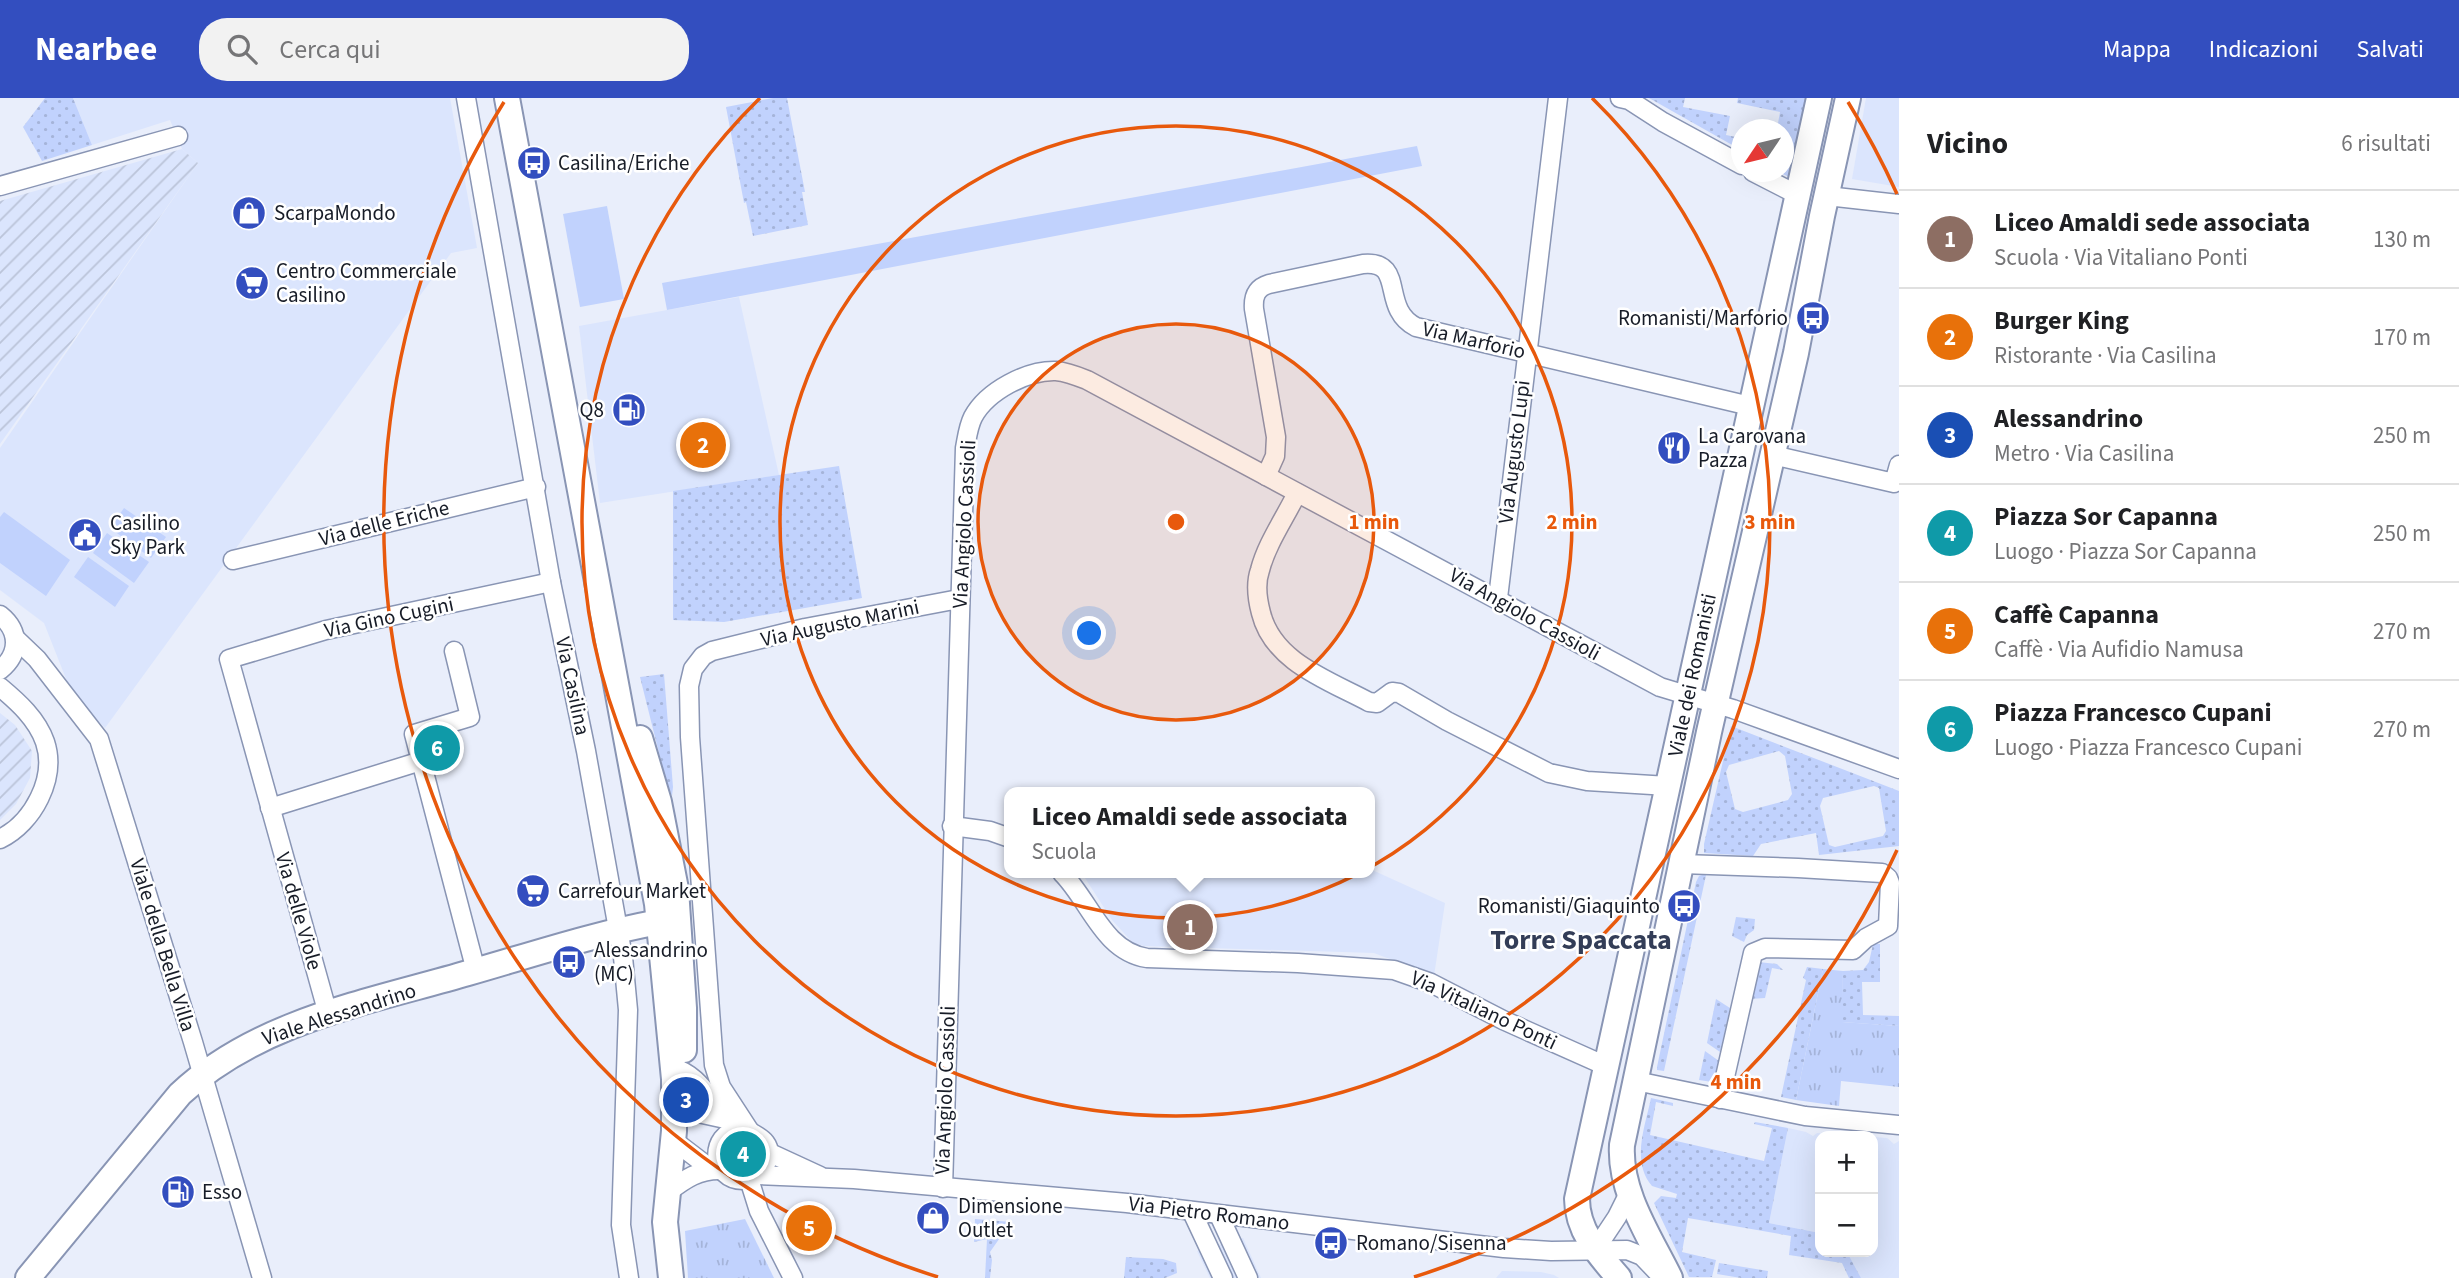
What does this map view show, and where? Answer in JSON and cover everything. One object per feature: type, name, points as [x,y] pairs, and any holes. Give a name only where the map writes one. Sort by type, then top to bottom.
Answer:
[{"type":"street","name":"Via Casilina","points":[[466,98],[551,582],[619,930],[628,1010],[621,1225],[629,1278]]},
{"type":"street","name":"Via Casilina","points":[[508,98],[646,839],[659,922],[675,1113],[665,1223],[671,1278]]},
{"type":"street","name":"Via Augusto Lupi","points":[[1498,598],[1558,98]]},
{"type":"street","name":"Viale dei Romanisti","points":[[1619,1278],[1595,1251],[1582,1223],[1576,1201],[1819,98]]},
{"type":"street","name":"Viale dei Romanisti","points":[[1670,1278],[1629,1193],[1622,1169],[1622,1151],[1716,703],[1796,354],[1848,98]]},
{"type":"street","points":[[1626,99],[1731,159]]},
{"type":"street","points":[[0,186],[178,136]]},
{"type":"street","points":[[1773,182],[1798,195]]},
{"type":"street","points":[[1827,196],[1899,204]]},
{"type":"street","name":"Via Marforio","points":[[1266,476],[1276,445],[1254,309],[1255,294],[1263,286],[1363,264],[1383,266],[1389,276],[1397,310],[1403,319],[1412,325],[1750,406]]},
{"type":"street","name":"Via Angiolo Cassioli","points":[[943,1188],[964,474],[970,424],[975,414],[987,399],[1025,377],[1054,371],[1087,380],[1660,687],[1716,703],[1899,769]]},
{"type":"street","points":[[1773,455],[1894,483],[1899,465]]},
{"type":"street","name":"Via delle Eriche","points":[[233,560],[536,487]]},
{"type":"street","points":[[1297,493],[1263,562],[1257,583],[1265,626],[1276,644],[1289,657],[1373,703],[1382,701],[1392,692],[1399,693],[1490,744],[1549,773],[1587,781],[1668,786]]},
{"type":"street","name":"Via Gino Cugini","points":[[229,659],[326,630],[551,582]]},
{"type":"street","name":"Via Augusto Marini","points":[[740,1126],[721,1087],[714,1065],[690,737],[691,674],[705,654],[721,648],[805,628],[959,598]]},
{"type":"street","name":"Viale della Bella Villa","points":[[0,615],[7,621],[15,638],[37,659],[99,739],[262,1278]]},
{"type":"street","points":[[0,670],[13,656],[15,638]]},
{"type":"street","points":[[454,651],[470,717],[414,734],[477,971]]},
{"type":"street","name":"Via delle Viole","points":[[229,659],[328,1014]]},
{"type":"street","name":"Via Casilina","points":[[612,666],[629,704],[649,765],[676,889],[685,1036],[682,1056],[673,1068]]},
{"type":"street","points":[[0,687],[21,705],[36,724],[46,743],[48,758],[47,773],[38,803],[22,824],[0,839]]},
{"type":"street","points":[[270,808],[421,761]]},
{"type":"street","points":[[952,826],[990,831],[1004,836]]},
{"type":"street","points":[[1682,864],[1882,873],[1890,883],[1888,926],[1866,938],[1853,950],[1765,948],[1753,953],[1720,1099]]},
{"type":"street","name":"Via Vitaliano Ponti","points":[[1066,878],[1113,941],[1134,956],[1394,970],[1430,983],[1503,1020],[1606,1066]]},
{"type":"street","name":"Viale Alessandrino","points":[[28,1278],[180,1094],[201,1074],[262,1038],[328,1014],[619,930],[659,922]]},
{"type":"street","points":[[673,1068],[688,1074],[740,1126]]},
{"type":"street","points":[[1636,1081],[1817,1118],[1899,1125]]},
{"type":"street","points":[[673,1140],[716,1170],[733,1178],[753,1177],[766,1165],[768,1152],[762,1138],[740,1126],[698,1113],[675,1113]]},
{"type":"street","points":[[716,1170],[719,1143],[730,1131],[740,1126]]},
{"type":"street","name":"Via Pietro Romano","points":[[768,1152],[823,1178]]},
{"type":"street","points":[[668,1192],[693,1175],[716,1170]]},
{"type":"street","points":[[753,1177],[759,1211],[793,1278]]},
{"type":"street","name":"Via Pietro Romano","points":[[753,1177],[823,1178],[1127,1203],[1504,1248],[1595,1251]]},
{"type":"street","points":[[1595,1251],[1629,1193]]},
{"type":"street","points":[[1192,1212],[1223,1278]]},
{"type":"street","points":[[1219,1215],[1248,1278]]},
{"type":"street","points":[[1595,1251],[1623,1249],[1637,1253],[1663,1278]]},
{"type":"shaded area","points":[[73,98],[450,98],[477,248],[451,253],[105,728],[72,694],[44,623],[0,590],[0,448],[198,163],[182,149],[170,120],[92,145]]},
{"type":"shaded area","points":[[1866,98],[1899,98],[1899,187],[1852,179]]},
{"type":"shaded area","points":[[182,149],[198,163],[0,444],[0,201]]},
{"type":"shaded area","points":[[739,297],[779,475],[600,503],[579,326]]},
{"type":"shaded area","points":[[0,713],[15,725],[32,751],[30,778],[16,804],[0,820]]},
{"type":"shaded area","points":[[1375,871],[1445,903],[1434,976],[1374,953],[1144,946],[1133,943],[1112,920],[1085,878],[1375,878]]},
{"type":"shaded area","points":[[1788,1128],[1815,1134],[1815,1232],[1769,1223]]},
{"type":"shaded area","points":[[1878,1137],[1887,1138],[1894,1144],[1899,1141],[1899,1278],[1861,1278],[1850,1257],[1878,1257]]},
{"type":"shaded area","points":[[1243,1238],[1261,1278],[1210,1278],[1197,1251]]},
{"type":"shaded area","points":[[1502,1271],[1541,1272],[1559,1278],[1496,1278]]},
{"type":"green space","points":[[45,98],[73,98],[92,145],[42,161],[23,127]]},
{"type":"green space","points":[[787,98],[805,192],[802,192],[808,225],[753,236],[726,107]]},
{"type":"green space","points":[[1649,98],[1685,98],[1683,107],[1730,116],[1726,135],[1731,136],[1731,144]]},
{"type":"green space","points":[[1738,98],[1806,98],[1794,173],[1794,119],[1779,119],[1780,112],[1737,103]]},
{"type":"green space","points":[[1417,146],[1422,166],[667,310],[662,283]]},
{"type":"green space","points":[[607,206],[624,299],[580,307],[563,214]]},
{"type":"green space","points":[[839,466],[862,598],[724,622],[673,620],[673,491]]},
{"type":"green space","points":[[124,508],[166,537],[151,558],[110,528]]},
{"type":"green space","points":[[4,512],[70,560],[46,596],[0,563],[0,517]]},
{"type":"green space","points":[[107,533],[149,562],[134,583],[93,553]]},
{"type":"green space","points":[[88,557],[129,586],[115,607],[74,577]]},
{"type":"green space","points":[[664,674],[673,787],[672,796],[640,677]]},
{"type":"green space","points":[[1731,726],[1899,791],[1899,846],[1819,855],[1816,833],[1761,844],[1753,856],[1704,853]],"holes":[[[1779,751],[1785,756],[1792,794],[1788,800],[1743,812],[1735,809],[1726,772],[1729,765]],[[1874,786],[1879,788],[1886,831],[1883,836],[1835,847],[1829,845],[1820,806],[1823,798]]]},
{"type":"green space","points":[[1705,874],[1664,1071],[1657,1070],[1696,882],[1699,876]]},
{"type":"green space","points":[[1736,917],[1755,919],[1754,930],[1747,935],[1744,942],[1732,936]]},
{"type":"green space","points":[[1873,944],[1880,944],[1880,982],[1862,982],[1863,1015],[1899,1016],[1899,1026],[1841,1022],[1843,971],[1863,970],[1869,962]]},
{"type":"green space","points":[[1758,962],[1777,964],[1783,970],[1772,968],[1765,998],[1750,999]]},
{"type":"green space","points":[[1807,967],[1823,969],[1796,1100],[1781,1097]]},
{"type":"green space","points":[[1823,969],[1843,971],[1842,1022],[1899,1026],[1899,1087],[1841,1081],[1839,1106],[1796,1100]]},
{"type":"green space","points":[[1716,999],[1730,1008],[1720,1052],[1707,1043]]},
{"type":"green space","points":[[1705,1051],[1719,1061],[1712,1082],[1699,1080]]},
{"type":"green space","points":[[1651,1098],[1673,1103],[1673,1106],[1656,1102],[1650,1135],[1764,1161],[1772,1128],[1754,1124],[1755,1122],[1788,1128],[1769,1223],[1815,1232],[1815,1257],[1850,1257],[1861,1278],[1849,1278],[1842,1263],[1789,1255],[1791,1236],[1688,1218],[1682,1252],[1716,1260],[1712,1277],[1689,1277],[1654,1203],[1661,1196],[1676,1198],[1677,1194],[1652,1186],[1646,1176],[1641,1155]]},
{"type":"green space","points":[[745,1219],[774,1278],[688,1278],[685,1231]]},
{"type":"green space","points":[[975,1219],[1011,1222],[990,1252],[990,1278],[985,1278],[987,1239],[974,1242]]},
{"type":"green space","points":[[1126,1257],[1163,1259],[1176,1263],[1177,1273],[1165,1278],[1124,1278]]},
{"type":"green space","points":[[1719,1263],[1768,1271],[1767,1278],[1717,1274]]},
{"type":"place","name":"Casilina/Eriche","points":[[534,163]]},
{"type":"place","name":"ScarpaMondo","points":[[249,213]]},
{"type":"place","name":"Centro Commerciale Casilino","points":[[252,283]]},
{"type":"place","name":"Romanisti/Marforio","points":[[1813,318]]},
{"type":"place","name":"Q8","points":[[629,410]]},
{"type":"place","name":"Burger King","points":[[703,445]]},
{"type":"place","name":"La Carovana Pazza","points":[[1674,448]]},
{"type":"place","name":"Casilino Sky Park","points":[[85,535]]},
{"type":"place","name":"Piazza Francesco Cupani","points":[[437,748]]},
{"type":"place","name":"Carrefour Market","points":[[533,891]]},
{"type":"place","name":"Romanisti/Giaquinto","points":[[1684,906]]},
{"type":"place","name":"Liceo Amaldi sede associata","points":[[1190,927]]},
{"type":"place","name":"Alessandrino (MC)","points":[[569,962]]},
{"type":"place","name":"Alessandrino","points":[[686,1100]]},
{"type":"place","name":"Piazza Sor Capanna","points":[[743,1154]]},
{"type":"place","name":"Esso","points":[[178,1192]]},
{"type":"place","name":"Dimensione Outlet","points":[[933,1218]]},
{"type":"place","name":"Caffè Capanna","points":[[809,1228]]},
{"type":"place","name":"Romano/Sisenna","points":[[1331,1243]]},
{"type":"district","name":"Torre Spaccata","points":[[1581,940]]}]
